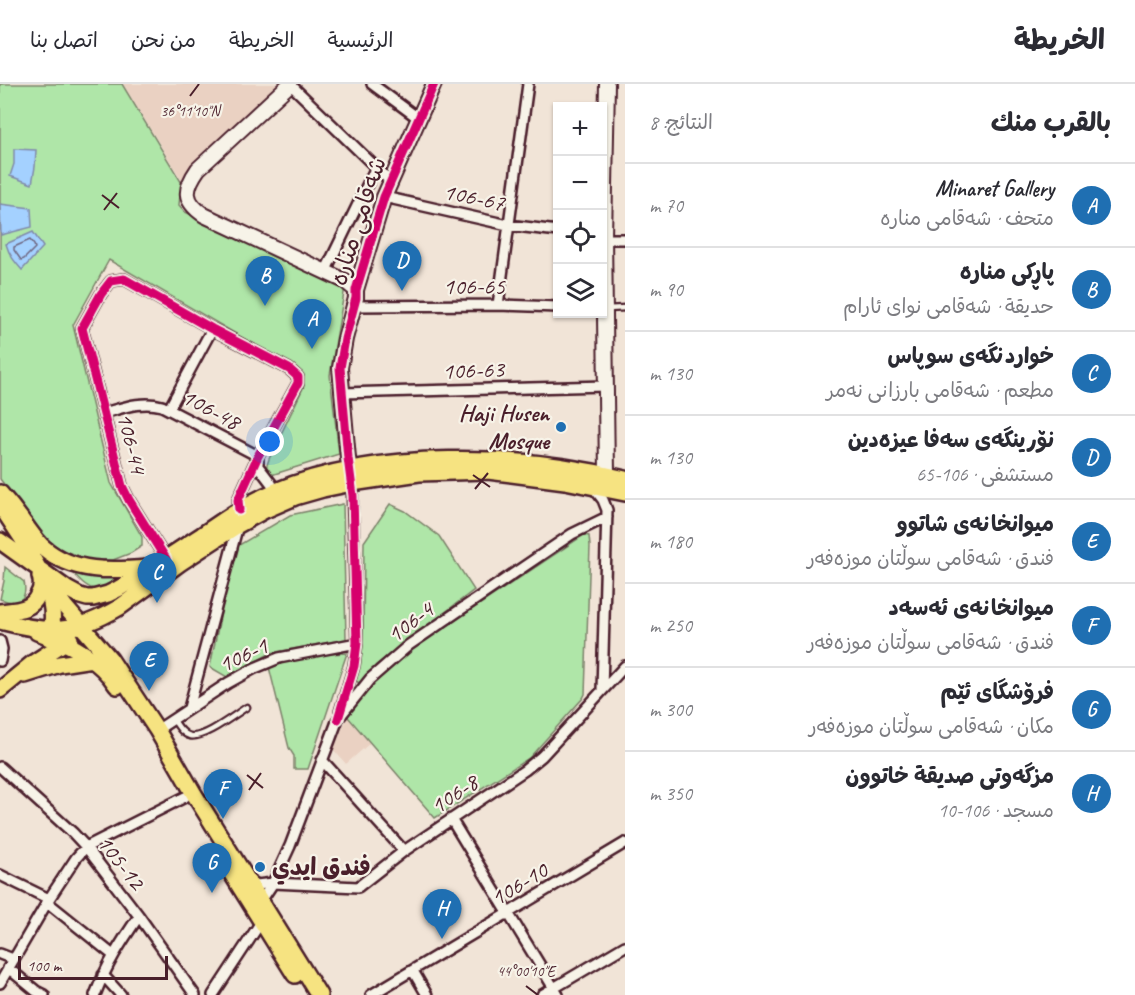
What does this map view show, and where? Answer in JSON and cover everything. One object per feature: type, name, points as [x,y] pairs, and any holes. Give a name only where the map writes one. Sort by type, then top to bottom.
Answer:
[{"type":"main road","points":[[0,541],[16,551],[40,572],[67,589],[80,596],[93,598],[108,594],[238,518],[392,464],[490,459],[607,474],[624,488]]},
{"type":"main road","points":[[0,690],[33,663],[65,643],[82,627],[128,602],[275,492],[308,480],[488,471],[624,488]]},
{"type":"main road","points":[[0,492],[39,543],[61,559],[91,569],[150,568]]},
{"type":"main road","points":[[0,505],[23,540],[40,572],[53,609],[51,633],[45,647],[33,663]]},
{"type":"main road","points":[[3,619],[34,602],[42,585],[40,572]]},
{"type":"main road","points":[[40,572],[110,660],[157,730],[194,794],[320,995]]},
{"type":"main road","points":[[3,619],[51,633],[92,659],[107,672],[151,737],[261,922],[308,995]]},
{"type":"main road","points":[[51,633],[62,629],[82,627]]},
{"type":"main road","points":[[14,678],[60,664],[92,659]]},
{"type":"street","points":[[356,290],[345,281],[204,215],[188,200],[188,189],[198,169],[290,84],[391,182]]},
{"type":"street","points":[[372,84],[418,118]]},
{"type":"street","name":"شەقامی منارە","points":[[351,477],[340,368],[345,339],[356,290],[384,198],[434,84]]},
{"type":"street","points":[[498,305],[528,84]]},
{"type":"street","points":[[605,210],[607,84]]},
{"type":"street","points":[[325,272],[376,167]]},
{"type":"street","name":"106-67","points":[[384,198],[508,225],[553,230]]},
{"type":"street","points":[[607,237],[625,239]]},
{"type":"street","name":"106-44","points":[[166,559],[122,486],[82,328],[111,281],[124,279],[212,329]]},
{"type":"street","name":"106-65","points":[[354,306],[553,307]]},
{"type":"street","points":[[604,318],[607,474]]},
{"type":"street","points":[[169,409],[212,329],[289,369],[298,377],[298,383],[258,456],[238,500],[238,518],[189,708]]},
{"type":"street","name":"106-63","points":[[342,393],[606,386]]},
{"type":"street","name":"106-48","points":[[104,413],[146,403],[169,409],[258,456],[258,466],[275,492]]},
{"type":"street","points":[[338,719],[354,666],[357,643],[351,477]]},
{"type":"street","points":[[591,485],[600,495],[607,513]]},
{"type":"street","points":[[602,690],[607,513],[612,501],[624,488]]},
{"type":"street","name":"106-4","points":[[261,901],[273,883],[294,836],[338,719],[370,679],[409,645],[572,534],[607,513]]},
{"type":"street","points":[[0,641],[2,650],[0,661]]},
{"type":"street","name":"106-1","points":[[157,730],[255,668],[279,658],[357,643]]},
{"type":"street","name":"106-8","points":[[247,879],[257,885],[273,883],[358,887],[404,851],[525,770],[542,756],[625,666]]},
{"type":"street","points":[[322,760],[404,851]]},
{"type":"street","name":"105-12","points":[[0,767],[73,833],[86,848],[139,916],[195,995]]},
{"type":"street","points":[[0,983],[76,858],[86,848],[185,797]]},
{"type":"street","points":[[451,819],[556,992]]},
{"type":"street","name":"106-10","points":[[371,995],[625,843]]},
{"type":"street","points":[[0,875],[48,901],[113,955]]},
{"type":"street","points":[[95,995],[113,955],[139,916]]},
{"type":"street","points":[[213,995],[261,922]]},
{"type":"street","points":[[542,995],[556,992],[625,946]]},
{"type":"street","points":[[0,954],[36,991],[44,995]]},
{"type":"street","points":[[413,971],[427,995]]},
{"type":"street","points":[[103,975],[121,995]]},
{"type":"lane","points":[[607,308],[625,308]]},
{"type":"lane","points":[[173,719],[182,732],[191,736],[203,735],[247,707]]},
{"type":"shaded area","points":[[123,84],[286,84],[184,184]]},
{"type":"shaded area","points":[[348,717],[370,743],[346,764],[332,748]]},
{"type":"green space","points":[[0,84],[122,84],[183,185],[179,205],[185,212],[345,287],[330,375],[339,454],[268,476],[266,468],[269,459],[304,386],[304,378],[300,371],[109,260],[73,325],[111,483],[142,537],[142,546],[113,560],[88,560],[66,553],[43,536],[0,479]]},
{"type":"green space","points":[[343,504],[346,639],[271,653],[227,677],[210,667],[234,548],[290,515]]},
{"type":"green space","points":[[390,504],[405,511],[439,536],[474,590],[376,665],[361,684],[356,681],[363,642],[364,542]]},
{"type":"green space","points":[[584,535],[589,536],[590,546],[585,694],[583,698],[529,758],[435,818],[348,717],[348,713],[369,687],[396,660]]},
{"type":"green space","points":[[5,567],[24,582],[24,595],[21,600],[12,602],[0,599]]},
{"type":"green space","points":[[69,568],[122,576],[99,589],[82,582]]},
{"type":"green space","points":[[347,653],[308,769],[294,769],[294,756],[289,748],[269,667],[307,655]]},
{"type":"water","points":[[14,149],[36,150],[32,184],[10,176],[14,164]]},
{"type":"water","points":[[0,204],[31,208],[32,227],[1,235]]},
{"type":"water","points":[[33,232],[43,247],[22,270],[6,244]]},
{"type":"cycle path","points":[[338,719],[354,666],[357,643],[353,496],[340,368],[356,290],[384,197],[434,84]]},
{"type":"cycle path","points":[[166,559],[122,486],[82,328],[111,281],[124,279],[289,369],[298,377],[298,383],[258,456],[238,500],[239,510]]},
{"type":"place","name":"نۆرینگەی سەفا عیزەدین","points":[[402,291]]},
{"type":"place","name":"پاڕکی منارە","points":[[265,306]]},
{"type":"place","name":"Minaret Gallery","points":[[312,349]]},
{"type":"place","name":"Haji Husen Mosque","points":[[561,427]]},
{"type":"place","name":"خواردنگەی سوپاس","points":[[157,603]]},
{"type":"place","name":"میوانخانەی شاتوو","points":[[149,691]]},
{"type":"place","name":"میوانخانەی ئەسەد","points":[[223,819]]},
{"type":"place","name":"فندق ايدي","points":[[260,867]]},
{"type":"place","name":"فرۆشگای ئێم","points":[[212,893]]},
{"type":"place","name":"مزگەوتی صديقة خاتوون","points":[[442,939]]}]
